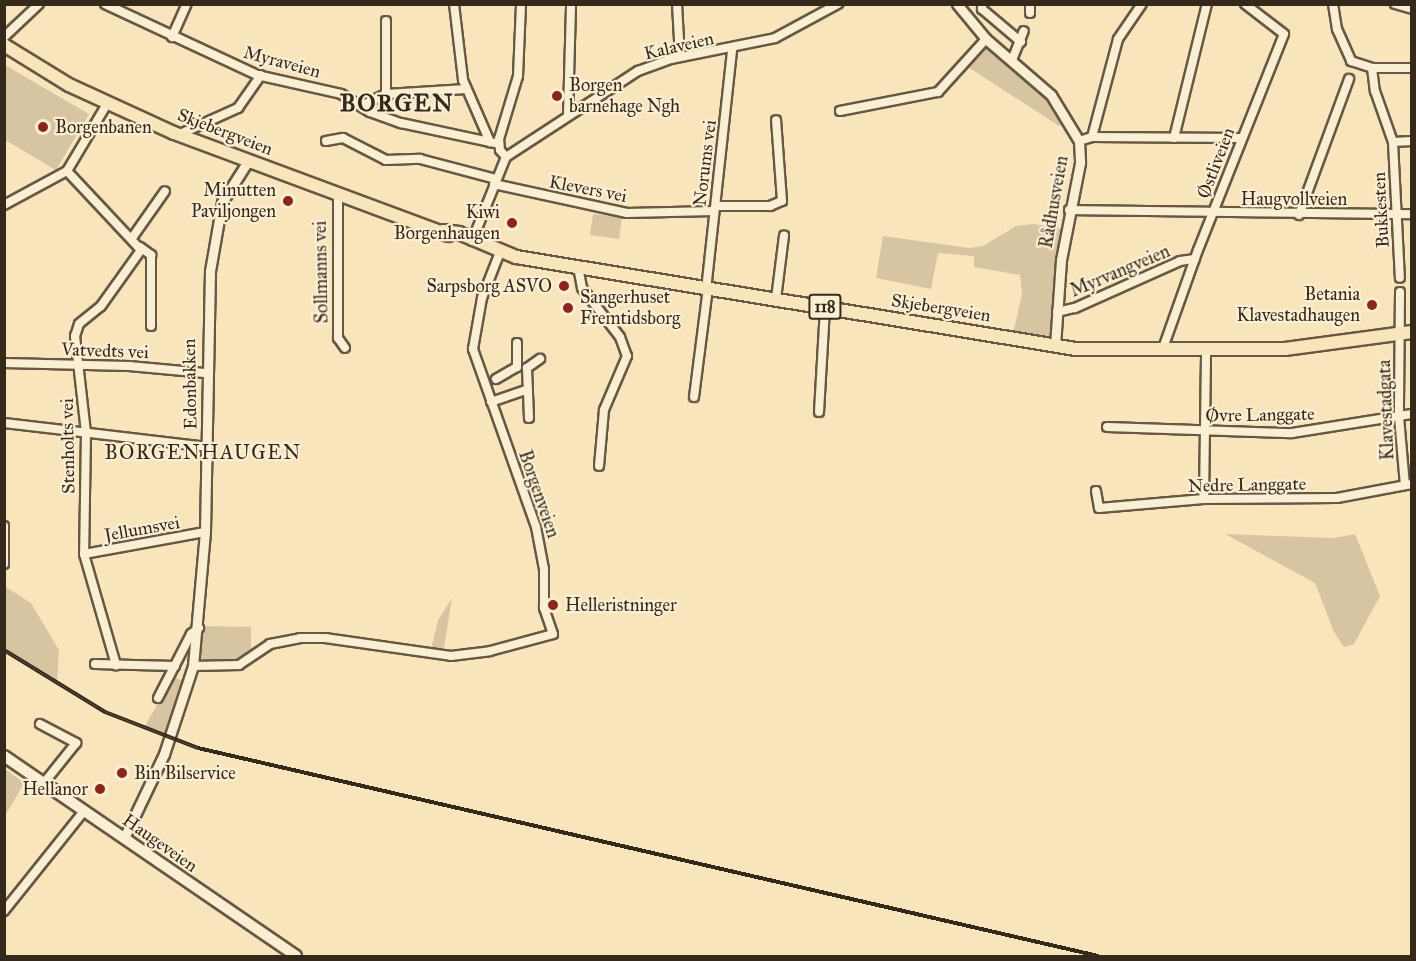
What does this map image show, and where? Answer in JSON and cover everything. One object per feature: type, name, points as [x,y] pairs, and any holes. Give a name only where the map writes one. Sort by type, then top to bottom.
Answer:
[{"type":"main road","name":"Skjebergveien","points":[[4,45],[52,76],[107,104],[178,135],[500,252],[578,267],[707,285],[776,299],[1055,345],[1162,351],[1285,349],[1406,333]]},
{"type":"main road","name":"Haugeveien","points":[[4,756],[296,957]]},
{"type":"street","points":[[4,37],[39,4]]},
{"type":"street","name":"Myraveien","points":[[105,4],[172,37],[261,75],[341,94],[361,106],[401,123],[494,143]]},
{"type":"street","points":[[172,37],[187,4]]},
{"type":"street","points":[[454,4],[465,89],[494,143],[506,157],[471,240]]},
{"type":"street","points":[[494,143],[518,76],[521,4]]},
{"type":"street","points":[[568,114],[570,4]]},
{"type":"street","points":[[677,4],[680,57]]},
{"type":"street","points":[[820,4],[825,13]]},
{"type":"street","name":"Kalaveien","points":[[506,157],[621,79],[680,57],[732,49],[775,38],[838,4]]},
{"type":"street","name":"Rådhusveien","points":[[957,4],[986,39],[1051,95],[1079,141],[1080,163],[1069,210],[1055,345]]},
{"type":"street","points":[[982,4],[982,9],[1021,42]]},
{"type":"street","points":[[1030,4],[1030,14]]},
{"type":"street","points":[[1092,137],[1118,39],[1142,4]]},
{"type":"street","points":[[1174,138],[1207,4]]},
{"type":"street","name":"Østliveien","points":[[1162,351],[1195,259],[1284,34],[1245,4]]},
{"type":"street","points":[[1333,4],[1346,54],[1359,66],[1412,68]]},
{"type":"street","points":[[1395,4],[1412,9]]},
{"type":"street","points":[[386,21],[386,94]]},
{"type":"street","points":[[1012,60],[1024,31]]},
{"type":"street","points":[[840,111],[938,92],[986,39]]},
{"type":"street","name":"Norums vei","points":[[694,397],[732,49]]},
{"type":"street","name":"Bukkesten","points":[[1372,68],[1375,91],[1393,142],[1400,278]]},
{"type":"street","points":[[178,135],[238,108],[261,75]]},
{"type":"street","points":[[1299,215],[1349,79]]},
{"type":"street","points":[[361,106],[386,94],[465,89]]},
{"type":"street","points":[[4,205],[67,171],[107,104]]},
{"type":"street","name":"Klevers vei","points":[[327,141],[343,138],[386,160],[420,159],[495,182],[627,213],[770,206],[782,201],[776,120]]},
{"type":"street","points":[[1079,141],[1092,137],[1242,138]]},
{"type":"street","points":[[1393,142],[1412,141]]},
{"type":"street","name":"Edonbakken","points":[[124,838],[165,754],[193,666],[199,628],[205,532],[208,447],[205,373],[215,228],[222,202],[243,159]]},
{"type":"street","points":[[67,171],[140,248],[151,255],[151,326]]},
{"type":"street","points":[[132,238],[165,191]]},
{"type":"street","name":"Sollmanns vei","points":[[338,193],[338,338],[345,348]]},
{"type":"street","name":"Haugvollveien","points":[[1069,210],[1299,215],[1412,214]]},
{"type":"street","points":[[776,299],[784,236]]},
{"type":"street","name":"Stenholts vei","points":[[116,665],[84,555],[86,433],[76,328],[101,306],[140,248]]},
{"type":"street","name":"Borgenveien","points":[[193,666],[236,666],[270,644],[300,638],[325,638],[451,656],[490,651],[553,634],[544,608],[544,569],[539,536],[472,342],[482,298],[500,252]]},
{"type":"street","name":"Myrvangveien","points":[[1057,312],[1075,308],[1180,261],[1195,259]]},
{"type":"street","points":[[578,267],[582,288],[620,337],[627,356],[604,410],[598,466]]},
{"type":"street","name":"Klavestadgata","points":[[1400,292],[1406,333],[1399,417],[1408,485]]},
{"type":"street","points":[[819,412],[825,307]]},
{"type":"street","points":[[496,379],[517,367],[517,343]]},
{"type":"street","points":[[1204,499],[1206,350]]},
{"type":"street","points":[[529,418],[527,368],[540,359]]},
{"type":"street","name":"Vatvedts vei","points":[[4,363],[78,364],[205,373]]},
{"type":"street","points":[[491,402],[528,389]]},
{"type":"street","name":"Øvre Langgate","points":[[1107,427],[1204,432],[1292,433],[1412,414]]},
{"type":"street","points":[[4,423],[208,447]]},
{"type":"street","name":"Nedre Langgate","points":[[1096,491],[1099,508],[1204,499],[1336,498],[1408,485]]},
{"type":"street","points":[[4,526],[6,548],[4,564]]},
{"type":"street","name":"Jellumsvei","points":[[84,555],[205,532]]},
{"type":"street","points":[[159,698],[191,634],[199,628]]},
{"type":"street","points":[[95,664],[175,666]]},
{"type":"street","points":[[40,724],[76,743],[44,783]]},
{"type":"street","points":[[4,911],[84,811]]},
{"type":"shaded area","points":[[986,39],[1031,75],[1068,118],[1059,126],[968,67]]},
{"type":"shaded area","name":"Borgenbanen","points":[[5,65],[89,114],[56,170],[5,140]]},
{"type":"shaded area","points":[[593,214],[622,217],[619,239],[590,235]]},
{"type":"shaded area","points":[[1034,224],[1063,229],[1056,332],[1046,338],[1013,334],[1022,294],[1020,275],[974,267],[974,256],[938,253],[931,289],[876,278],[883,236],[969,248],[983,246],[1016,226]]},
{"type":"shaded area","points":[[1225,534],[1334,538],[1355,534],[1380,596],[1354,644],[1344,647],[1334,632],[1315,583]]},
{"type":"shaded area","points":[[4,586],[31,603],[59,650],[57,683],[5,648]]},
{"type":"shaded area","points":[[452,598],[444,648],[431,650],[438,620]]},
{"type":"shaded area","points":[[203,626],[251,627],[251,659],[197,667]]},
{"type":"shaded area","points":[[173,677],[187,682],[169,734],[145,726]]},
{"type":"shaded area","points":[[5,769],[24,783],[5,816]]},
{"type":"railway","points":[[4,650],[105,712],[198,748],[1098,956]]},
{"type":"place","name":"Borgen barnehage Ngh","points":[[557,96]]},
{"type":"place","name":"Borgenbanen","points":[[43,127]]},
{"type":"place","name":"Minutten Paviljongen","points":[[288,201]]},
{"type":"place","name":"Kiwi Borgenhaugen","points":[[512,223]]},
{"type":"place","name":"Sarpsborg ASVO","points":[[564,286]]},
{"type":"place","name":"Betania Klavestadhaugen","points":[[1372,305]]},
{"type":"place","name":"Sangerhuset Fremtidsborg","points":[[568,308]]},
{"type":"place","name":"Helleristninger","points":[[553,605]]},
{"type":"place","name":"Bin Bilservice","points":[[122,773]]},
{"type":"place","name":"Hellanor","points":[[100,789]]},
{"type":"district","name":"BORGEN","points":[[397,104]]},
{"type":"district","name":"BORGENHAUGEN","points":[[203,452]]}]
